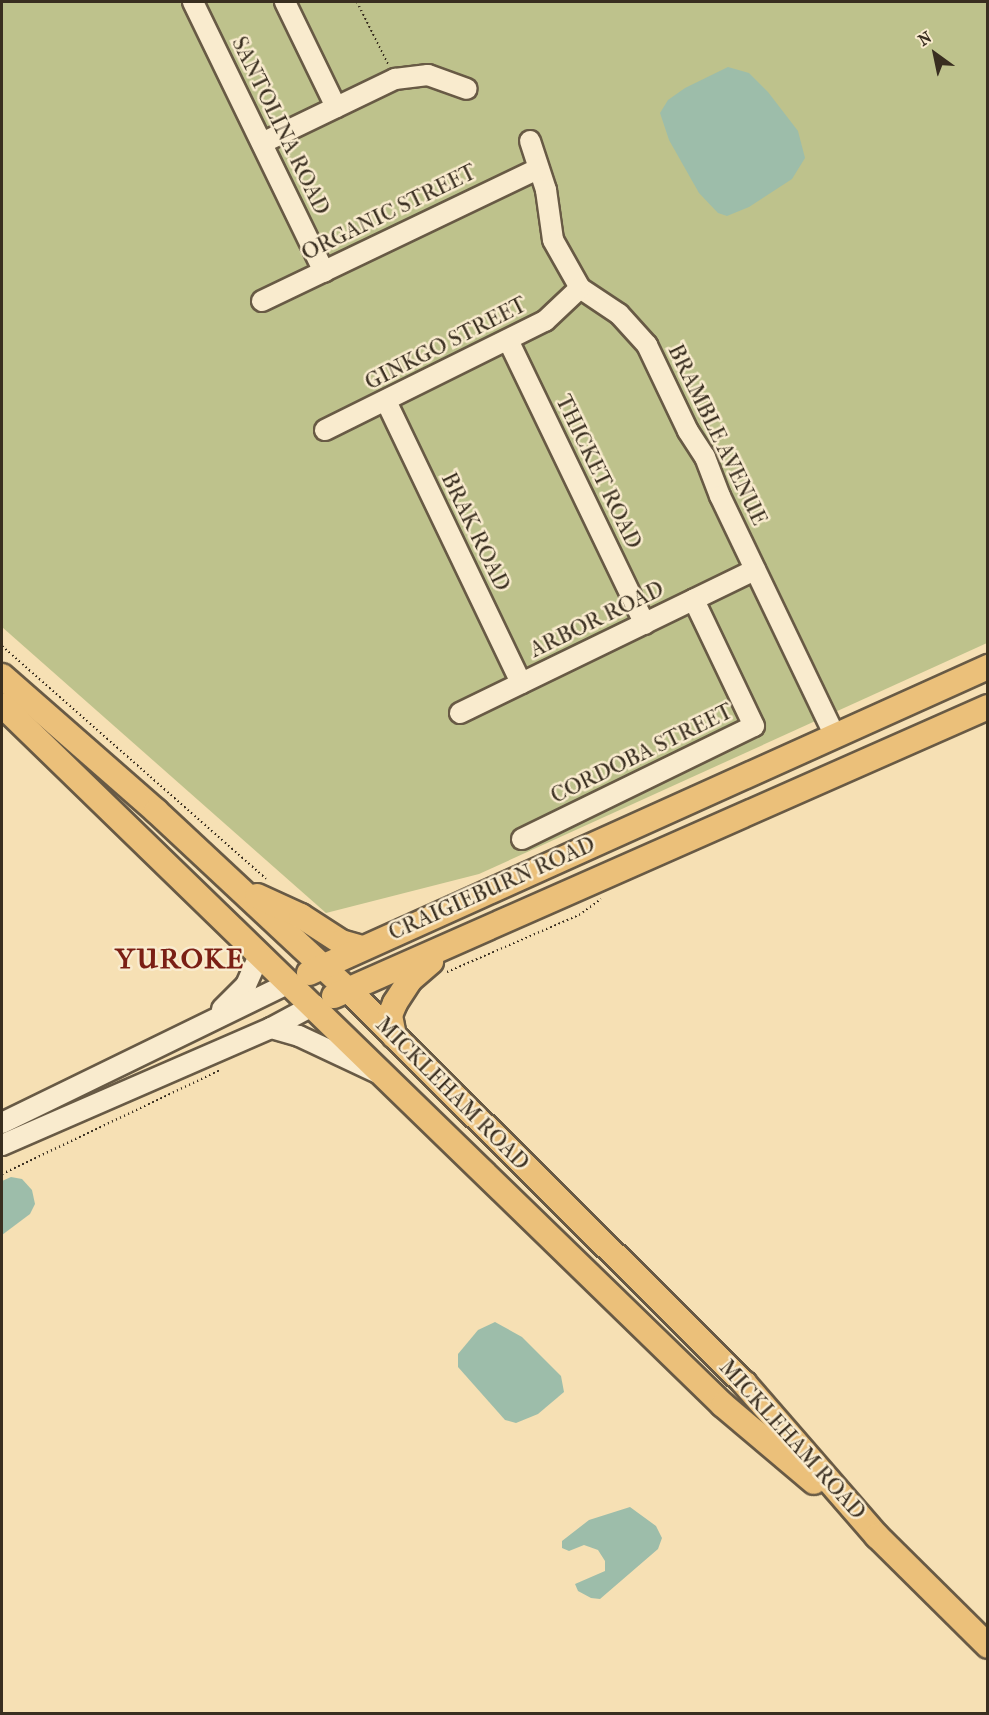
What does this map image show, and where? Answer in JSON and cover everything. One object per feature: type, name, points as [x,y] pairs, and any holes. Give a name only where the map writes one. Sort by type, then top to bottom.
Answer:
[{"type":"main road","name":"CRAIGIEBURN ROAD","points":[[289,983],[322,966],[987,667]]},
{"type":"main road","name":"MICKLEHAM ROAD","points":[[2,676],[239,888],[348,990],[744,1383],[877,1536],[987,1646]]},
{"type":"main road","name":"MICKLEHAM ROAD","points":[[2,705],[314,1005],[723,1405],[877,1536]]},
{"type":"main road","name":"CRAIGIEBURN ROAD","points":[[314,1005],[987,707]]},
{"type":"main road","points":[[239,888],[301,916],[341,942],[362,948]]},
{"type":"main road","points":[[394,1036],[390,1014],[402,990],[457,943]]},
{"type":"street","name":"SANTOLINA ROAD","points":[[194,2],[324,272]]},
{"type":"street","points":[[285,2],[336,107]]},
{"type":"street","points":[[262,143],[395,79],[428,75],[466,89]]},
{"type":"street","name":"BRAMBLE AVENUE","points":[[530,141],[537,169],[546,190],[553,240],[580,288],[619,314],[647,345],[688,431],[705,457],[755,570],[834,735]]},
{"type":"street","name":"ORGANIC STREET","points":[[262,301],[537,169]]},
{"type":"street","name":"GINKGO STREET","points":[[324,430],[509,342],[545,321],[580,288]]},
{"type":"street","name":"THICKET ROAD","points":[[509,342],[645,624]]},
{"type":"street","name":"BRAK ROAD","points":[[386,401],[521,683]]},
{"type":"street","name":"ARBOR ROAD","points":[[460,712],[755,570]]},
{"type":"street","name":"CORDOBA STREET","points":[[522,839],[622,794],[754,726],[694,600]]},
{"type":"street","points":[[204,1025],[246,986],[260,954]]},
{"type":"street","name":"CRAIGIEBURN ROAD","points":[[2,1123],[289,983]]},
{"type":"street","name":"CRAIGIEBURN ROAD","points":[[2,1145],[271,1028],[314,1005]]},
{"type":"street","points":[[271,1028],[299,1036],[388,1078]]},
{"type":"path","points":[[357,2],[395,79]]},
{"type":"path","points":[[2,646],[268,880]]},
{"type":"path","points":[[441,975],[579,915],[607,896]]},
{"type":"path","points":[[2,1174],[224,1068]]},
{"type":"green space","points":[[2,2],[987,2],[987,643],[479,874],[326,913],[2,627]]},
{"type":"shaded area","points":[[728,67],[749,73],[768,92],[798,131],[805,158],[792,179],[749,207],[727,216],[718,213],[699,193],[669,140],[660,113],[668,100],[685,88]]},
{"type":"shaded area","points":[[11,1177],[22,1179],[32,1190],[35,1204],[30,1214],[2,1235],[2,1181]]},
{"type":"shaded area","points":[[495,1322],[522,1337],[561,1376],[564,1392],[538,1414],[516,1423],[505,1420],[458,1367],[458,1354],[478,1330]]},
{"type":"shaded area","points":[[630,1507],[656,1526],[662,1538],[658,1549],[600,1599],[591,1598],[578,1591],[575,1584],[605,1571],[605,1561],[598,1550],[584,1545],[569,1551],[562,1548],[562,1541],[589,1520]]},
{"type":"district","name":"YUROKE","points":[[180,959]]}]
